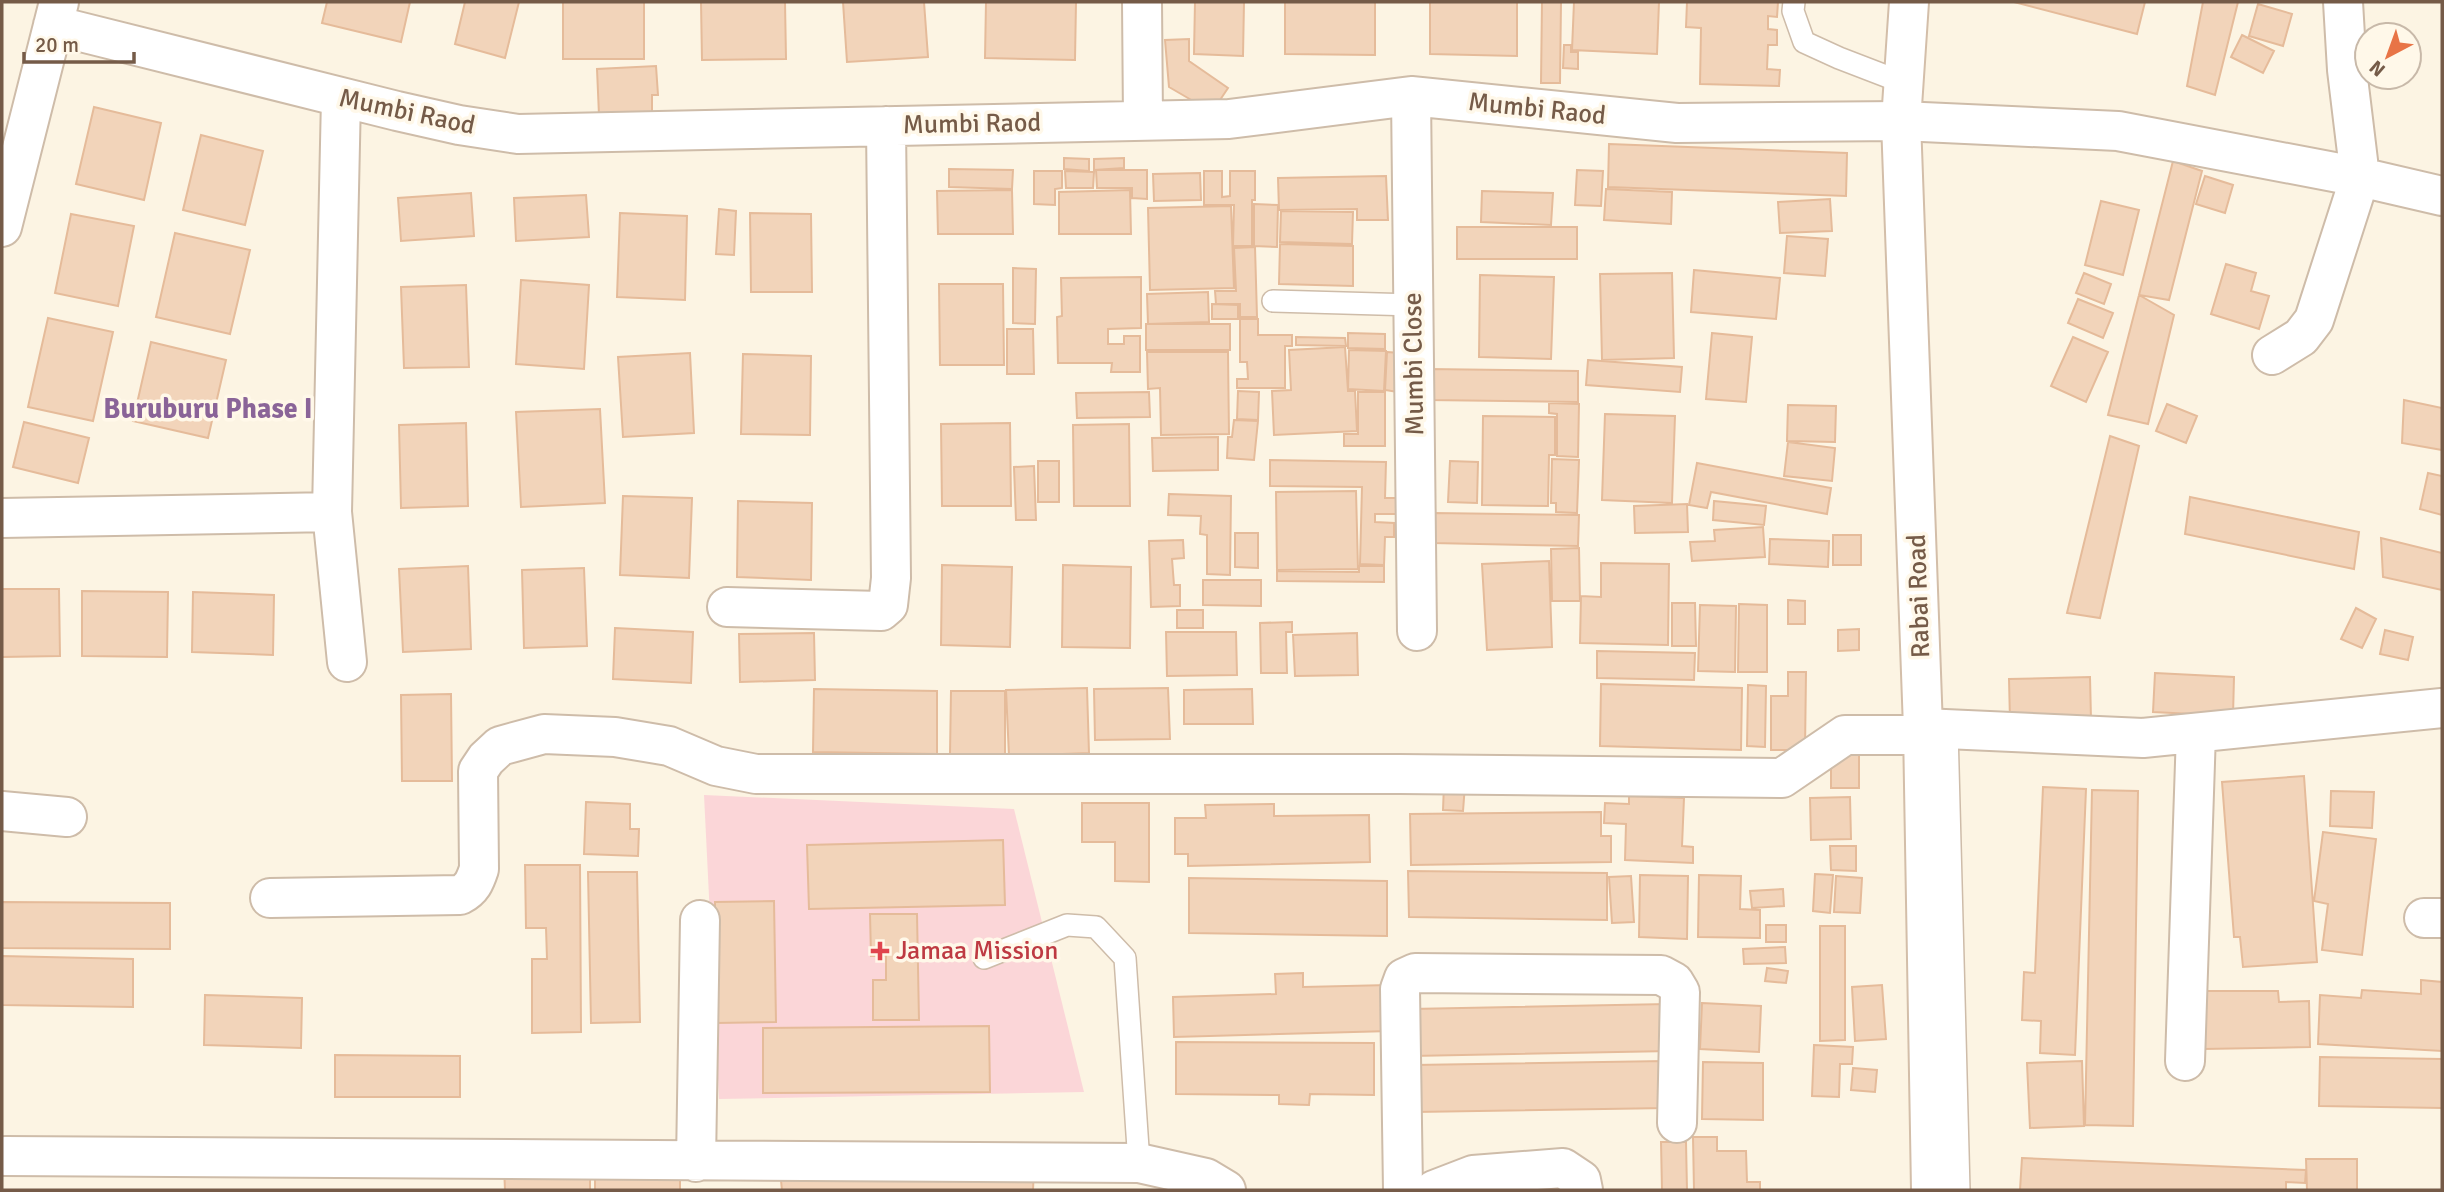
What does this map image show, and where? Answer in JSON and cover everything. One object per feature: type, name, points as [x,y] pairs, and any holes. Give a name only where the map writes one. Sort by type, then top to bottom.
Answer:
[{"type":"street","points":[[1142,2],[1143,120]]},
{"type":"street","name":"Rabai Road","points":[[1909,2],[1901,121],[1931,731],[1931,1190]]},
{"type":"street","points":[[2272,355],[2301,337],[2314,320],[2360,177],[2347,70],[2343,2]]},
{"type":"street","points":[[2,227],[56,14]]},
{"type":"street","name":"Mumbi Raod","points":[[56,14],[341,98],[459,125],[518,134],[1229,119],[1411,96],[1677,123],[1901,121],[2118,131],[2360,177],[2442,196]]},
{"type":"street","name":"Mumbi Close","points":[[1411,96],[1418,631]]},
{"type":"street","points":[[341,98],[332,512],[347,662]]},
{"type":"street","points":[[727,607],[881,611],[888,605],[891,578],[886,126]]},
{"type":"street","points":[[2,518],[332,512]]},
{"type":"street","points":[[270,898],[460,895],[468,891],[479,869],[478,771],[500,746],[544,734],[615,737],[669,747],[716,766],[756,774],[1401,774],[1782,778],[1845,735],[1931,731],[2143,738],[2442,708]]},
{"type":"street","points":[[2185,1061],[2196,733]]},
{"type":"street","points":[[2,811],[67,817]]},
{"type":"street","points":[[696,1162],[700,920]]},
{"type":"street","points":[[1403,1190],[1401,989],[1404,978],[1415,973],[1661,975],[1674,982],[1680,992],[1677,1123]]},
{"type":"street","points":[[5,1156],[1139,1163],[1206,1178],[1226,1190]]},
{"type":"street","points":[[1434,1190],[1473,1175],[1563,1168],[1581,1180],[1583,1190]]},
{"type":"lane","points":[[1794,2],[1793,11],[1804,42],[1904,83]]},
{"type":"lane","points":[[1273,300],[1414,305]]},
{"type":"lane","points":[[1931,731],[1959,1190]]},
{"type":"lane","points":[[984,958],[1067,925],[1096,928],[1125,958],[1139,1163]]},
{"type":"shaded area","name":"Jamaa Mission","points":[[704,795],[1014,809],[1084,1092],[719,1099]]},
{"type":"building","points":[[327,2],[410,2],[401,42],[322,23]]},
{"type":"building","points":[[465,2],[519,2],[505,58],[455,44]]},
{"type":"building","points":[[563,2],[644,2],[644,59],[563,59]]},
{"type":"building","points":[[701,2],[785,2],[786,59],[702,60]]},
{"type":"building","points":[[843,2],[924,2],[928,57],[847,62]]},
{"type":"building","points":[[986,2],[1076,2],[1075,60],[985,58]]},
{"type":"building","points":[[1195,2],[1244,2],[1243,56],[1194,54]]},
{"type":"building","points":[[1285,2],[1375,2],[1375,55],[1285,54]]},
{"type":"building","points":[[1430,2],[1517,2],[1517,56],[1430,54]]},
{"type":"building","points":[[1542,2],[1561,2],[1560,83],[1541,83]]},
{"type":"building","points":[[1574,2],[1659,2],[1657,54],[1572,50]]},
{"type":"building","points":[[1687,2],[1778,2],[1777,17],[1768,16],[1768,29],[1777,30],[1777,45],[1768,45],[1767,69],[1780,70],[1779,86],[1700,84],[1701,28],[1686,27]]},
{"type":"building","points":[[2014,2],[2145,2],[2137,34]]},
{"type":"building","points":[[2203,2],[2238,2],[2215,95],[2187,86]]},
{"type":"building","points":[[2258,4],[2292,14],[2283,46],[2249,36]]},
{"type":"building","points":[[2242,35],[2274,51],[2263,73],[2231,57]]},
{"type":"building","points":[[1189,39],[1189,61],[1228,88],[1212,112],[1169,87],[1165,40]]},
{"type":"building","points":[[1564,45],[1571,45],[1571,52],[1578,52],[1578,69],[1563,68]]},
{"type":"building","points":[[656,66],[658,95],[652,95],[652,113],[599,115],[597,69]]},
{"type":"building","points":[[94,107],[161,123],[144,200],[76,184]]},
{"type":"building","points":[[201,135],[263,151],[245,225],[183,210]]},
{"type":"building","points":[[1609,144],[1847,153],[1846,196],[1608,187]]},
{"type":"building","points":[[1064,158],[1089,159],[1089,171],[1064,169]]},
{"type":"building","points":[[1124,158],[1124,168],[1094,170],[1094,159]]},
{"type":"building","points":[[2173,161],[2202,171],[2169,300],[2139,295]]},
{"type":"building","points":[[949,169],[1013,170],[1012,189],[949,187]]},
{"type":"building","points":[[1096,170],[1147,170],[1147,199],[1132,198],[1132,188],[1097,188]]},
{"type":"building","points":[[1577,170],[1603,171],[1601,206],[1575,205]]},
{"type":"building","points":[[1034,171],[1062,171],[1062,188],[1055,189],[1055,205],[1034,204]]},
{"type":"building","points":[[1065,171],[1094,172],[1093,188],[1066,188]]},
{"type":"building","points":[[1204,171],[1222,171],[1222,197],[1230,196],[1230,171],[1255,171],[1252,246],[1233,246],[1234,205],[1204,205]]},
{"type":"building","points":[[1200,173],[1201,200],[1154,201],[1153,174]]},
{"type":"building","points":[[1386,176],[1388,220],[1357,220],[1357,209],[1279,210],[1278,178]]},
{"type":"building","points":[[2205,176],[2233,185],[2225,213],[2196,204]]},
{"type":"building","points":[[1606,189],[1672,192],[1671,224],[1604,220]]},
{"type":"building","points":[[1012,190],[1013,234],[938,234],[937,191]]},
{"type":"building","points":[[1130,190],[1131,234],[1059,234],[1059,192]]},
{"type":"building","points":[[1482,191],[1553,193],[1551,225],[1481,222]]},
{"type":"building","points":[[471,193],[474,236],[401,241],[398,198]]},
{"type":"building","points":[[586,195],[589,237],[516,241],[514,198]]},
{"type":"building","points":[[1830,199],[1832,231],[1780,233],[1778,202]]},
{"type":"building","points":[[2101,201],[2139,210],[2123,275],[2085,265]]},
{"type":"building","points":[[1254,204],[1278,205],[1277,247],[1254,246]]},
{"type":"building","points":[[1231,206],[1234,288],[1150,290],[1148,208]]},
{"type":"building","points":[[719,209],[736,211],[734,255],[716,254]]},
{"type":"building","points":[[1281,211],[1353,212],[1352,244],[1280,242]]},
{"type":"building","points":[[620,213],[687,216],[685,300],[617,297]]},
{"type":"building","points":[[750,213],[811,214],[812,292],[751,292]]},
{"type":"building","points":[[71,214],[134,226],[118,306],[55,293]]},
{"type":"building","points":[[1457,227],[1577,227],[1577,259],[1457,259]]},
{"type":"building","points":[[175,233],[250,250],[230,334],[156,317]]},
{"type":"building","points":[[1787,236],[1828,239],[1825,276],[1784,273]]},
{"type":"building","points":[[1280,244],[1353,246],[1353,286],[1279,284]]},
{"type":"building","points":[[1255,247],[1257,317],[1240,317],[1240,304],[1216,304],[1215,291],[1236,291],[1234,248]]},
{"type":"building","points":[[2226,264],[2256,273],[2251,291],[2269,296],[2259,329],[2211,314]]},
{"type":"building","points":[[1013,268],[1036,269],[1035,324],[1013,323]]},
{"type":"building","points":[[1694,270],[1780,278],[1776,319],[1691,312]]},
{"type":"building","points":[[1672,273],[1674,358],[1602,360],[1600,274]]},
{"type":"building","points":[[2084,273],[2111,284],[2104,304],[2076,293]]},
{"type":"building","points":[[1480,275],[1554,277],[1551,359],[1479,357]]},
{"type":"building","points":[[1141,277],[1141,328],[1108,329],[1108,344],[1124,344],[1124,336],[1140,336],[1140,372],[1111,372],[1112,363],[1058,363],[1057,317],[1062,316],[1061,278]]},
{"type":"building","points":[[521,280],[589,285],[584,369],[516,364]]},
{"type":"building","points":[[939,284],[1003,284],[1004,365],[940,365]]},
{"type":"building","points":[[466,285],[469,367],[404,368],[401,287]]},
{"type":"building","points":[[1208,292],[1209,322],[1148,324],[1147,294]]},
{"type":"building","points":[[2139,295],[2174,315],[2148,424],[2108,415]]},
{"type":"building","points":[[2078,299],[2113,313],[2103,338],[2068,323]]},
{"type":"building","points":[[1212,304],[1238,305],[1238,319],[1212,319]]},
{"type":"building","points":[[48,318],[113,332],[93,421],[28,407]]},
{"type":"building","points":[[1240,319],[1258,319],[1258,335],[1292,335],[1292,346],[1285,346],[1285,388],[1237,388],[1237,379],[1248,379],[1247,362],[1240,362]]},
{"type":"building","points":[[1146,324],[1230,324],[1230,350],[1146,350]]},
{"type":"building","points":[[1007,329],[1033,329],[1034,374],[1007,374]]},
{"type":"building","points":[[1348,333],[1385,334],[1385,349],[1348,348]]},
{"type":"building","points":[[1712,333],[1752,337],[1746,402],[1706,399]]},
{"type":"building","points":[[1296,337],[1345,338],[1346,346],[1296,345]]},
{"type":"building","points":[[2073,337],[2108,352],[2086,402],[2051,386]]},
{"type":"building","points":[[151,342],[226,360],[208,438],[133,421]]},
{"type":"building","points":[[1345,347],[1348,391],[1355,391],[1357,431],[1274,435],[1272,391],[1291,390],[1289,350]]},
{"type":"building","points":[[1349,350],[1386,351],[1384,391],[1348,389]]},
{"type":"building","points":[[1147,352],[1228,352],[1229,434],[1161,435],[1160,388],[1148,389]]},
{"type":"building","points":[[1387,352],[1400,353],[1398,392],[1385,390]]},
{"type":"building","points":[[690,353],[694,433],[623,437],[618,357]]},
{"type":"building","points":[[743,354],[811,356],[810,435],[741,434]]},
{"type":"building","points":[[1588,360],[1682,367],[1680,392],[1586,385]]},
{"type":"building","points":[[1428,369],[1578,371],[1578,402],[1428,400]]},
{"type":"building","points":[[1238,391],[1259,392],[1258,420],[1237,419]]},
{"type":"building","points":[[1149,392],[1150,417],[1077,418],[1076,393]]},
{"type":"building","points":[[1358,392],[1385,392],[1385,446],[1344,446],[1344,434],[1358,434]]},
{"type":"building","points":[[2404,400],[2442,408],[2442,450],[2402,443]]},
{"type":"building","points":[[1549,403],[1579,404],[1578,457],[1557,456],[1557,414],[1549,413]]},
{"type":"building","points":[[2167,404],[2197,416],[2186,443],[2156,431]]},
{"type":"building","points":[[1788,405],[1836,406],[1835,442],[1787,441]]},
{"type":"building","points":[[600,409],[605,503],[521,507],[516,412]]},
{"type":"building","points":[[1605,414],[1675,416],[1672,503],[1602,500]]},
{"type":"building","points":[[1483,416],[1555,417],[1555,455],[1549,455],[1548,506],[1482,505]]},
{"type":"building","points":[[1234,420],[1258,421],[1254,460],[1227,458],[1228,437],[1232,437]]},
{"type":"building","points":[[24,422],[89,438],[78,483],[13,467]]},
{"type":"building","points":[[466,423],[468,506],[401,508],[399,425]]},
{"type":"building","points":[[1010,423],[1011,506],[942,506],[941,424]]},
{"type":"building","points":[[1129,424],[1130,506],[1074,506],[1073,425]]},
{"type":"building","points":[[2110,436],[2139,446],[2100,618],[2067,613]]},
{"type":"building","points":[[1218,437],[1218,470],[1153,471],[1152,438]]},
{"type":"building","points":[[1788,442],[1835,448],[1832,481],[1784,476]]},
{"type":"building","points":[[1552,459],[1579,460],[1577,513],[1556,512],[1556,503],[1551,503]]},
{"type":"building","points":[[1270,460],[1386,462],[1385,498],[1403,498],[1403,514],[1375,514],[1375,522],[1394,523],[1394,537],[1385,537],[1384,565],[1360,564],[1362,487],[1270,486]]},
{"type":"building","points":[[1038,461],[1059,461],[1059,502],[1038,502]]},
{"type":"building","points":[[1450,461],[1478,462],[1477,503],[1448,502]]},
{"type":"building","points":[[1697,463],[1831,488],[1827,514],[1711,492],[1707,508],[1689,505]]},
{"type":"building","points":[[1034,466],[1036,520],[1016,520],[1014,467]]},
{"type":"building","points":[[2428,473],[2442,476],[2442,515],[2420,509]]},
{"type":"building","points":[[1356,491],[1358,569],[1277,570],[1276,492]]},
{"type":"building","points":[[1169,494],[1231,496],[1230,575],[1207,574],[1207,535],[1200,534],[1201,516],[1168,515]]},
{"type":"building","points":[[623,496],[692,498],[689,578],[620,575]]},
{"type":"building","points":[[2190,497],[2359,532],[2354,569],[2185,534]]},
{"type":"building","points":[[738,501],[812,503],[811,580],[737,577]]},
{"type":"building","points":[[1714,501],[1766,506],[1764,525],[1713,520]]},
{"type":"building","points":[[1687,504],[1688,532],[1635,533],[1634,506]]},
{"type":"building","points":[[1434,513],[1579,515],[1578,546],[1433,543]]},
{"type":"building","points":[[1763,527],[1765,557],[1692,561],[1690,542],[1715,541],[1714,530]]},
{"type":"building","points":[[1235,533],[1258,533],[1258,568],[1235,567]]},
{"type":"building","points":[[1833,535],[1861,535],[1861,565],[1833,565]]},
{"type":"building","points":[[2381,538],[2442,553],[2442,590],[2383,577]]},
{"type":"building","points":[[1770,539],[1829,541],[1828,567],[1769,564]]},
{"type":"building","points":[[1183,540],[1184,558],[1172,559],[1174,585],[1180,585],[1180,606],[1151,607],[1149,541]]},
{"type":"building","points":[[1579,548],[1580,601],[1552,601],[1551,549]]},
{"type":"building","points":[[1549,561],[1552,647],[1487,650],[1482,564]]},
{"type":"building","points":[[1601,563],[1669,564],[1668,645],[1580,643],[1581,596],[1601,597]]},
{"type":"building","points":[[942,565],[1012,567],[1010,647],[941,645]]},
{"type":"building","points":[[1063,565],[1131,567],[1130,648],[1062,647]]},
{"type":"building","points":[[468,566],[471,649],[403,652],[399,569]]},
{"type":"building","points":[[1359,566],[1384,566],[1384,582],[1277,581],[1277,571],[1359,572]]},
{"type":"building","points":[[584,568],[587,646],[524,648],[522,570]]},
{"type":"building","points":[[1203,580],[1261,580],[1261,606],[1203,605]]},
{"type":"building","points":[[2,589],[59,589],[60,656],[2,657]]},
{"type":"building","points":[[82,591],[168,592],[167,657],[82,656]]},
{"type":"building","points":[[193,592],[274,595],[273,655],[192,652]]},
{"type":"building","points":[[1788,600],[1805,601],[1805,624],[1788,624]]},
{"type":"building","points":[[1672,603],[1695,603],[1696,646],[1672,646]]},
{"type":"building","points":[[1739,604],[1767,605],[1767,672],[1738,672]]},
{"type":"building","points":[[1700,605],[1736,606],[1735,672],[1698,671]]},
{"type":"building","points":[[2356,608],[2376,619],[2362,648],[2341,639]]},
{"type":"building","points":[[1177,610],[1203,610],[1203,628],[1177,628]]},
{"type":"building","points":[[1292,622],[1292,632],[1286,632],[1287,673],[1261,673],[1260,623]]},
{"type":"building","points":[[615,628],[693,632],[691,683],[613,679]]},
{"type":"building","points":[[1859,629],[1859,650],[1838,651],[1838,630]]},
{"type":"building","points":[[2385,630],[2413,637],[2408,660],[2380,654]]},
{"type":"building","points":[[1166,632],[1236,632],[1237,675],[1167,676]]},
{"type":"building","points":[[814,633],[815,680],[740,682],[739,634]]},
{"type":"building","points":[[1357,633],[1358,675],[1295,676],[1293,635]]},
{"type":"building","points":[[1597,651],[1695,653],[1694,680],[1597,678]]},
{"type":"building","points":[[1788,672],[1806,672],[1805,750],[1771,750],[1771,696],[1788,696]]},
{"type":"building","points":[[2155,673],[2234,677],[2233,716],[2153,712]]},
{"type":"building","points":[[2090,677],[2091,719],[2010,721],[2009,679]]},
{"type":"building","points":[[1601,684],[1742,688],[1741,750],[1600,746]]},
{"type":"building","points":[[1748,685],[1766,686],[1765,747],[1747,746]]},
{"type":"building","points":[[1087,688],[1089,753],[1009,756],[1006,690]]},
{"type":"building","points":[[1168,688],[1170,739],[1095,740],[1094,689]]},
{"type":"building","points":[[814,689],[937,691],[937,754],[813,752]]},
{"type":"building","points":[[1252,689],[1253,724],[1184,724],[1184,690]]},
{"type":"building","points":[[951,691],[1005,691],[1005,755],[950,754]]},
{"type":"building","points":[[451,694],[452,781],[402,781],[401,695]]},
{"type":"building","points":[[1831,754],[1859,754],[1859,788],[1831,788]]},
{"type":"building","points":[[2304,776],[2317,962],[2243,967],[2240,937],[2234,937],[2222,782]]},
{"type":"building","points":[[1444,784],[1465,785],[1463,811],[1443,810]]},
{"type":"building","points":[[2043,787],[2086,789],[2075,1055],[2040,1053],[2041,1021],[2022,1020],[2024,972],[2035,973]]},
{"type":"building","points":[[2092,790],[2138,791],[2133,1126],[2085,1125]]},
{"type":"building","points":[[2331,791],[2374,792],[2372,828],[2330,826]]},
{"type":"building","points":[[1629,796],[1684,798],[1682,846],[1693,847],[1693,863],[1625,860],[1626,824],[1604,823],[1605,803],[1629,804]]},
{"type":"building","points":[[1850,797],[1851,839],[1811,840],[1810,798]]},
{"type":"building","points":[[586,802],[630,804],[630,829],[639,829],[638,856],[584,854]]},
{"type":"building","points":[[1082,803],[1149,803],[1149,882],[1115,881],[1115,842],[1082,842]]},
{"type":"building","points":[[1274,804],[1274,816],[1369,815],[1370,862],[1188,866],[1188,854],[1175,854],[1175,818],[1206,818],[1205,805]]},
{"type":"building","points":[[1601,812],[1601,836],[1611,836],[1611,862],[1411,865],[1410,814]]},
{"type":"building","points":[[2323,832],[2376,839],[2362,955],[2322,950],[2328,904],[2314,901]]},
{"type":"building","points":[[1003,840],[1005,905],[809,909],[807,845]]},
{"type":"building","points":[[1830,846],[1856,846],[1856,871],[1831,870]]},
{"type":"building","points":[[525,865],[580,865],[581,1032],[532,1033],[532,959],[547,959],[546,928],[526,928]]},
{"type":"building","points":[[1408,871],[1607,873],[1607,920],[1409,917]]},
{"type":"building","points":[[588,872],[637,872],[640,1022],[591,1023]]},
{"type":"building","points":[[1815,874],[1833,875],[1830,913],[1813,911]]},
{"type":"building","points":[[1640,875],[1688,876],[1687,939],[1639,937]]},
{"type":"building","points":[[1699,875],[1741,876],[1740,909],[1760,910],[1760,938],[1698,937]]},
{"type":"building","points":[[1631,876],[1634,922],[1612,923],[1609,877]]},
{"type":"building","points":[[1836,876],[1862,878],[1860,913],[1834,912]]},
{"type":"building","points":[[1189,878],[1387,881],[1387,936],[1189,933]]},
{"type":"building","points":[[1783,889],[1784,906],[1752,908],[1750,891]]},
{"type":"building","points":[[774,901],[776,1022],[716,1023],[715,902]]},
{"type":"building","points":[[2,902],[170,903],[170,949],[2,948]]},
{"type":"building","points":[[870,914],[917,914],[919,1020],[873,1020],[873,980],[886,980],[886,956],[871,956]]},
{"type":"building","points":[[1766,925],[1786,925],[1786,942],[1766,942]]},
{"type":"building","points":[[1820,926],[1845,926],[1845,1040],[1820,1041]]},
{"type":"building","points":[[1785,947],[1786,963],[1744,964],[1743,949]]},
{"type":"building","points":[[2,956],[133,959],[133,1007],[2,1005]]},
{"type":"building","points":[[1767,968],[1788,971],[1786,983],[1765,981]]},
{"type":"building","points":[[1303,973],[1303,987],[1389,985],[1390,1031],[1174,1037],[1173,997],[1276,994],[1275,974]]},
{"type":"building","points":[[2421,980],[2442,982],[2442,1051],[2318,1044],[2320,995],[2361,998],[2362,990],[2421,994]]},
{"type":"building","points":[[1882,985],[1886,1039],[1855,1041],[1852,987]]},
{"type":"building","points":[[2203,991],[2278,991],[2279,1002],[2309,1001],[2310,1047],[2204,1049]]},
{"type":"building","points":[[205,995],[302,998],[301,1048],[204,1045]]},
{"type":"building","points":[[1702,1003],[1761,1006],[1759,1052],[1700,1049]]},
{"type":"building","points":[[1668,1004],[1670,1051],[1412,1056],[1411,1009]]},
{"type":"building","points":[[989,1026],[990,1092],[763,1093],[763,1028]]},
{"type":"building","points":[[1176,1042],[1374,1043],[1374,1095],[1310,1094],[1309,1105],[1279,1104],[1279,1095],[1176,1094]]},
{"type":"building","points":[[1814,1045],[1853,1047],[1852,1064],[1840,1064],[1839,1097],[1812,1096]]},
{"type":"building","points":[[335,1055],[460,1056],[460,1097],[335,1097]]},
{"type":"building","points":[[2320,1057],[2442,1059],[2442,1108],[2319,1106]]},
{"type":"building","points":[[1665,1061],[1667,1108],[1415,1112],[1414,1065]]},
{"type":"building","points":[[2082,1061],[2084,1126],[2030,1128],[2027,1063]]},
{"type":"building","points":[[1703,1062],[1763,1063],[1763,1120],[1702,1119]]},
{"type":"building","points":[[1853,1068],[1877,1070],[1875,1092],[1851,1090]]},
{"type":"building","points":[[1693,1137],[1717,1137],[1717,1151],[1746,1151],[1747,1182],[1760,1182],[1760,1190],[1694,1190]]},
{"type":"building","points":[[1661,1142],[1686,1142],[1687,1190],[1662,1190]]},
{"type":"building","points":[[2022,1158],[2306,1170],[2305,1183],[2286,1182],[2286,1190],[2020,1190]]},
{"type":"building","points":[[2306,1159],[2357,1159],[2357,1190],[2307,1190]]},
{"type":"building","points":[[504,1166],[590,1169],[590,1190],[505,1190]]},
{"type":"building","points":[[680,1166],[680,1190],[595,1190],[595,1171]]},
{"type":"building","points":[[1034,1167],[1033,1190],[782,1190],[780,1171]]},
{"type":"place","name":"Jamaa Mission","points":[[880,951]]},
{"type":"district","name":"Buruburu Phase I","points":[[208,409]]}]
